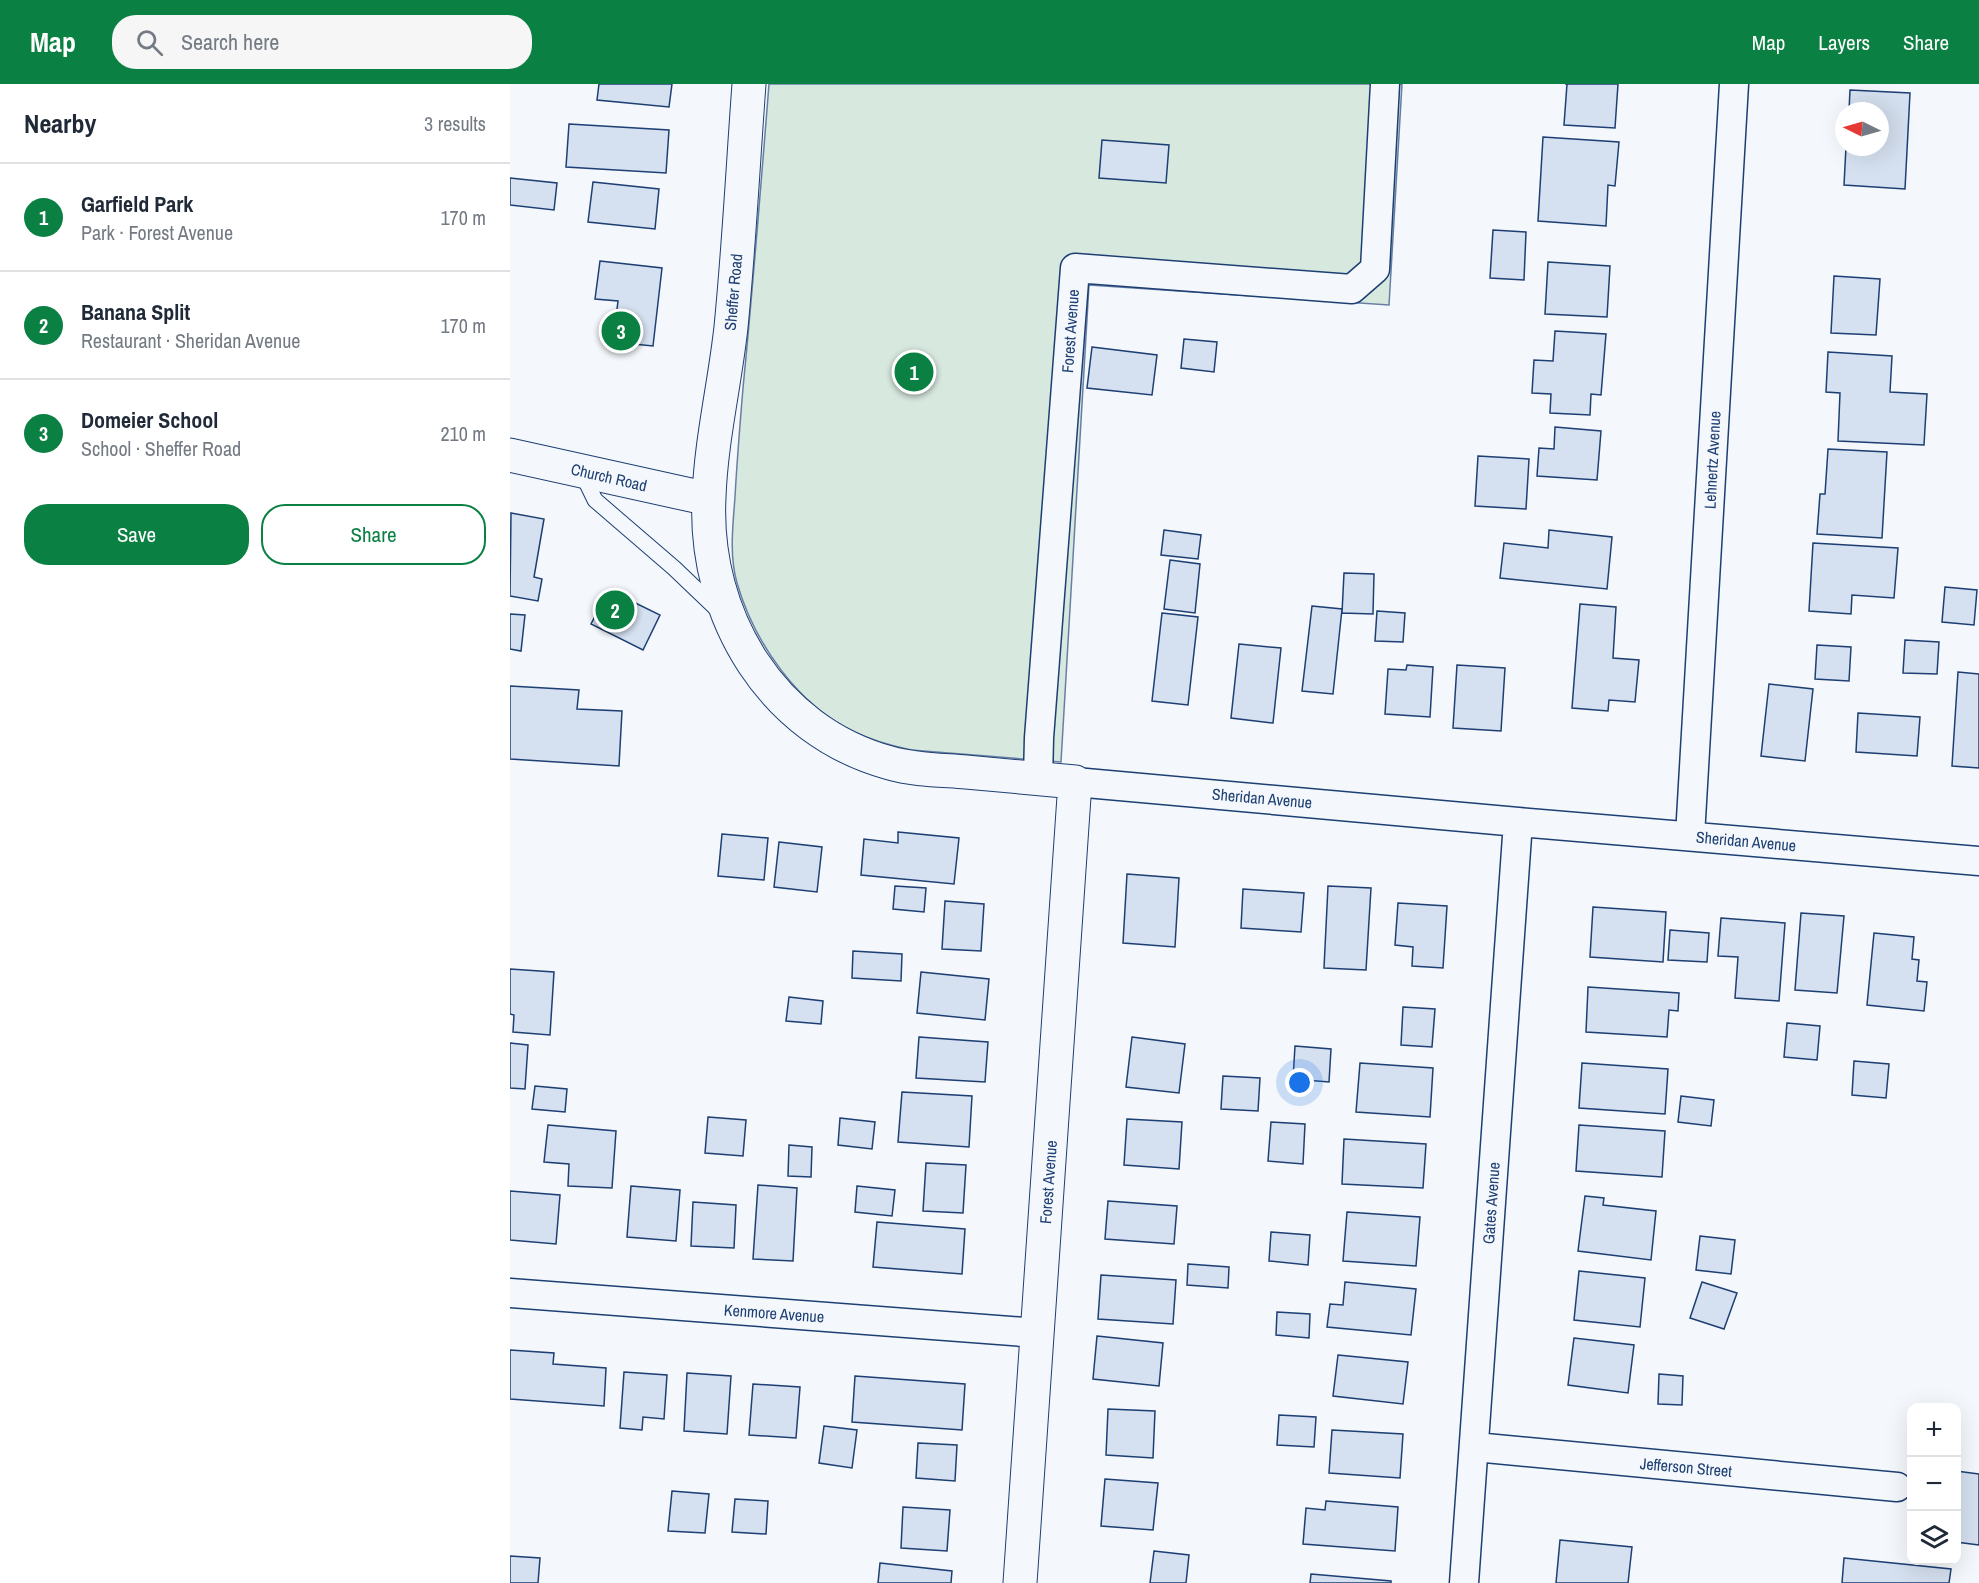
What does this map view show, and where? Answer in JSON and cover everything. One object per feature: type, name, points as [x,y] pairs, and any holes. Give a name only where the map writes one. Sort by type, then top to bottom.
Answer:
[{"type":"street","name":"Sheffer Road","points":[[709,499],[731,327],[749,84]]},
{"type":"street","name":"Forest Avenue","points":[[1038,779],[1039,738],[1075,268],[1352,289],[1375,269],[1385,84]]},
{"type":"street","name":"Lehnertz Avenue","points":[[1690,836],[1734,84]]},
{"type":"street","name":"Church Road","points":[[510,455],[709,499]]},
{"type":"street","name":"Sheridan Avenue","points":[[709,499],[713,561],[720,592],[730,621],[745,651],[766,683],[790,708],[822,732],[861,753],[891,764],[943,771],[1979,861]]},
{"type":"street","name":"Forest Avenue","points":[[1020,1583],[1075,782]]},
{"type":"street","name":"Gates Avenue","points":[[1464,1583],[1518,822]]},
{"type":"street","name":"Kenmore Avenue","points":[[510,1293],[1038,1333]]},
{"type":"street","name":"Jefferson Street","points":[[1475,1448],[1897,1487]]},
{"type":"lane","points":[[581,471],[595,500],[674,568],[730,621]]},
{"type":"shaded area","points":[[769,84],[1402,84],[1389,305],[1089,285],[1061,762],[911,750],[883,743],[855,732],[834,721],[797,689],[767,649],[745,605],[735,572],[732,551],[733,529]]},
{"type":"building","points":[[599,84],[672,84],[669,107],[597,100]]},
{"type":"building","points":[[1567,84],[1618,84],[1615,128],[1564,125]]},
{"type":"building","points":[[1850,90],[1910,93],[1905,189],[1844,185],[1846,156],[1889,156],[1889,102],[1849,102]]},
{"type":"building","points":[[569,124],[669,130],[666,173],[566,167]]},
{"type":"building","points":[[1543,137],[1619,142],[1615,186],[1608,185],[1606,226],[1538,221]]},
{"type":"building","points":[[1102,140],[1169,145],[1166,183],[1099,178]]},
{"type":"building","points":[[510,178],[557,183],[554,210],[510,205]]},
{"type":"building","points":[[593,182],[659,189],[655,229],[588,222]]},
{"type":"building","points":[[1493,230],[1526,232],[1524,280],[1490,278]]},
{"type":"building","points":[[600,261],[662,268],[653,346],[613,342],[618,301],[595,299]]},
{"type":"building","points":[[1548,262],[1610,266],[1607,317],[1545,314]]},
{"type":"building","points":[[1834,276],[1880,279],[1876,335],[1831,333]]},
{"type":"building","points":[[1555,331],[1606,334],[1601,395],[1591,394],[1590,415],[1550,413],[1551,394],[1532,393],[1534,360],[1553,361]]},
{"type":"building","points":[[1184,339],[1217,342],[1214,372],[1181,368]]},
{"type":"building","points":[[1092,347],[1157,355],[1152,395],[1087,388]]},
{"type":"building","points":[[1828,352],[1892,356],[1890,392],[1927,394],[1924,445],[1838,441],[1840,393],[1826,392]]},
{"type":"building","points":[[1555,427],[1601,431],[1597,480],[1537,476],[1539,448],[1554,449]]},
{"type":"building","points":[[1828,449],[1887,452],[1882,538],[1817,534],[1820,494],[1825,494]]},
{"type":"building","points":[[1478,456],[1529,459],[1526,509],[1475,506]]},
{"type":"building","points":[[511,513],[544,519],[534,577],[542,579],[538,601],[510,596]]},
{"type":"building","points":[[1164,530],[1201,535],[1198,559],[1161,555]]},
{"type":"building","points":[[1549,530],[1612,537],[1607,589],[1500,578],[1504,543],[1548,548]]},
{"type":"building","points":[[1813,543],[1898,548],[1894,598],[1852,595],[1851,614],[1809,611]]},
{"type":"building","points":[[1170,560],[1200,564],[1195,613],[1164,609]]},
{"type":"building","points":[[1344,573],[1374,574],[1373,614],[1342,613]]},
{"type":"building","points":[[1945,587],[1977,590],[1974,625],[1942,622]]},
{"type":"building","points":[[609,590],[660,615],[643,650],[591,624]]},
{"type":"building","points":[[1580,604],[1616,607],[1613,658],[1639,660],[1635,702],[1609,700],[1608,711],[1572,708]]},
{"type":"building","points":[[1312,606],[1342,609],[1333,694],[1302,691]]},
{"type":"building","points":[[1377,611],[1405,613],[1403,642],[1375,641]]},
{"type":"building","points":[[1162,613],[1198,617],[1188,705],[1152,701]]},
{"type":"building","points":[[510,614],[525,615],[521,651],[510,649]]},
{"type":"building","points":[[1905,640],[1939,642],[1937,674],[1903,673]]},
{"type":"building","points":[[1239,644],[1281,648],[1273,723],[1231,718]]},
{"type":"building","points":[[1817,645],[1851,647],[1849,681],[1815,679]]},
{"type":"building","points":[[1407,665],[1433,667],[1430,717],[1385,714],[1388,669],[1406,670]]},
{"type":"building","points":[[1457,665],[1505,668],[1501,731],[1453,728]]},
{"type":"building","points":[[1958,672],[1979,674],[1979,768],[1952,766]]},
{"type":"building","points":[[1769,684],[1813,689],[1805,761],[1761,756]]},
{"type":"building","points":[[510,686],[579,690],[577,709],[622,711],[619,766],[510,759]]},
{"type":"building","points":[[1858,713],[1920,717],[1917,756],[1856,752]]},
{"type":"building","points":[[898,832],[959,838],[954,884],[861,875],[864,839],[898,843]]},
{"type":"building","points":[[722,834],[768,838],[764,880],[718,876]]},
{"type":"building","points":[[779,842],[822,847],[817,892],[774,887]]},
{"type":"building","points":[[1127,874],[1179,878],[1175,947],[1123,943]]},
{"type":"building","points":[[895,886],[926,888],[924,912],[893,909]]},
{"type":"building","points":[[1328,886],[1371,888],[1366,970],[1324,968]]},
{"type":"building","points":[[1243,889],[1304,893],[1301,932],[1241,928]]},
{"type":"building","points":[[945,901],[984,904],[981,951],[942,949]]},
{"type":"building","points":[[1398,903],[1447,906],[1443,968],[1412,966],[1413,947],[1395,945]]},
{"type":"building","points":[[1593,907],[1666,912],[1663,962],[1590,957]]},
{"type":"building","points":[[1801,913],[1844,916],[1837,993],[1795,990]]},
{"type":"building","points":[[1721,918],[1785,923],[1779,1001],[1735,998],[1738,957],[1718,956]]},
{"type":"building","points":[[1670,930],[1709,933],[1707,962],[1668,960]]},
{"type":"building","points":[[1874,933],[1914,937],[1912,959],[1919,960],[1917,981],[1927,982],[1924,1011],[1867,1005]]},
{"type":"building","points":[[853,951],[902,954],[901,981],[852,978]]},
{"type":"building","points":[[510,969],[554,972],[550,1035],[513,1032],[514,1015],[510,1014]]},
{"type":"building","points":[[921,972],[989,979],[985,1020],[917,1013]]},
{"type":"building","points":[[1588,987],[1679,993],[1678,1011],[1669,1010],[1667,1037],[1586,1032]]},
{"type":"building","points":[[789,997],[823,1001],[821,1024],[786,1021]]},
{"type":"building","points":[[1403,1007],[1435,1009],[1432,1047],[1401,1045]]},
{"type":"building","points":[[1787,1023],[1820,1026],[1817,1060],[1784,1057]]},
{"type":"building","points":[[919,1037],[988,1042],[985,1082],[916,1078]]},
{"type":"building","points":[[1132,1037],[1185,1044],[1179,1093],[1126,1087]]},
{"type":"building","points":[[510,1043],[528,1045],[525,1089],[510,1088]]},
{"type":"building","points":[[1295,1046],[1331,1049],[1329,1082],[1293,1079]]},
{"type":"building","points":[[1854,1061],[1889,1064],[1886,1098],[1852,1095]]},
{"type":"building","points":[[1360,1063],[1433,1068],[1430,1117],[1356,1112]]},
{"type":"building","points":[[1582,1063],[1668,1069],[1665,1114],[1579,1108]]},
{"type":"building","points":[[1223,1076],[1260,1078],[1258,1111],[1221,1109]]},
{"type":"building","points":[[535,1086],[567,1089],[565,1112],[532,1109]]},
{"type":"building","points":[[902,1092],[972,1096],[969,1147],[898,1142]]},
{"type":"building","points":[[1681,1096],[1714,1100],[1711,1126],[1678,1122]]},
{"type":"building","points":[[708,1117],[746,1120],[743,1156],[705,1153]]},
{"type":"building","points":[[840,1118],[875,1122],[872,1149],[838,1145]]},
{"type":"building","points":[[1127,1119],[1182,1122],[1179,1169],[1124,1165]]},
{"type":"building","points":[[1271,1122],[1305,1124],[1303,1164],[1268,1161]]},
{"type":"building","points":[[548,1125],[616,1131],[612,1188],[568,1186],[569,1164],[544,1162]]},
{"type":"building","points":[[1579,1125],[1665,1131],[1662,1177],[1576,1171]]},
{"type":"building","points":[[1344,1139],[1426,1144],[1423,1188],[1342,1184]]},
{"type":"building","points":[[789,1145],[812,1147],[811,1177],[788,1176]]},
{"type":"building","points":[[926,1163],[966,1165],[963,1213],[923,1211]]},
{"type":"building","points":[[758,1185],[797,1188],[793,1261],[753,1259]]},
{"type":"building","points":[[631,1186],[680,1190],[676,1241],[627,1237]]},
{"type":"building","points":[[857,1186],[895,1190],[892,1216],[855,1212]]},
{"type":"building","points":[[510,1191],[560,1195],[556,1244],[510,1240]]},
{"type":"building","points":[[1585,1196],[1604,1198],[1603,1205],[1656,1211],[1651,1260],[1578,1251]]},
{"type":"building","points":[[1108,1201],[1177,1206],[1174,1244],[1105,1239]]},
{"type":"building","points":[[693,1202],[736,1205],[734,1248],[691,1246]]},
{"type":"building","points":[[1347,1212],[1420,1217],[1416,1266],[1343,1261]]},
{"type":"building","points":[[877,1222],[965,1229],[962,1274],[873,1267]]},
{"type":"building","points":[[1271,1232],[1310,1235],[1308,1265],[1269,1261]]},
{"type":"building","points":[[1700,1236],[1735,1240],[1731,1274],[1696,1270]]},
{"type":"building","points":[[1188,1264],[1229,1267],[1228,1288],[1187,1285]]},
{"type":"building","points":[[1579,1271],[1645,1278],[1640,1327],[1574,1320]]},
{"type":"building","points":[[1101,1275],[1176,1280],[1173,1324],[1098,1319]]},
{"type":"building","points":[[1345,1282],[1416,1289],[1411,1335],[1327,1327],[1330,1304],[1343,1305]]},
{"type":"building","points":[[1702,1282],[1737,1293],[1724,1329],[1690,1318]]},
{"type":"building","points":[[1277,1312],[1310,1314],[1309,1338],[1276,1335]]},
{"type":"building","points":[[1097,1336],[1163,1343],[1159,1386],[1093,1379]]},
{"type":"building","points":[[1574,1338],[1634,1345],[1628,1393],[1568,1385]]},
{"type":"building","points":[[510,1350],[554,1353],[553,1364],[606,1368],[604,1406],[510,1399]]},
{"type":"building","points":[[1338,1355],[1408,1362],[1403,1404],[1333,1396]]},
{"type":"building","points":[[624,1372],[667,1375],[664,1419],[643,1417],[642,1430],[620,1428]]},
{"type":"building","points":[[687,1373],[731,1376],[727,1434],[684,1431]]},
{"type":"building","points":[[1659,1374],[1683,1376],[1682,1405],[1658,1404]]},
{"type":"building","points":[[855,1376],[965,1384],[962,1430],[852,1422]]},
{"type":"building","points":[[753,1384],[800,1387],[796,1438],[749,1435]]},
{"type":"building","points":[[1108,1409],[1155,1411],[1153,1458],[1106,1455]]},
{"type":"building","points":[[1279,1415],[1316,1417],[1314,1447],[1277,1445]]},
{"type":"building","points":[[824,1426],[857,1430],[852,1468],[819,1463]]},
{"type":"building","points":[[1332,1430],[1403,1434],[1400,1478],[1329,1473]]},
{"type":"building","points":[[918,1443],[957,1445],[955,1481],[916,1478]]},
{"type":"building","points":[[1961,1472],[1979,1474],[1979,1545],[1961,1543]]},
{"type":"building","points":[[1105,1479],[1158,1483],[1153,1530],[1101,1526]]},
{"type":"building","points":[[672,1491],[709,1494],[705,1533],[668,1531]]},
{"type":"building","points":[[735,1499],[768,1501],[766,1534],[732,1532]]},
{"type":"building","points":[[1326,1501],[1398,1507],[1395,1551],[1303,1544],[1306,1508],[1325,1510]]},
{"type":"building","points":[[903,1507],[950,1510],[947,1551],[901,1548]]},
{"type":"building","points":[[1560,1540],[1632,1547],[1628,1583],[1556,1583]]},
{"type":"building","points":[[1154,1551],[1189,1555],[1186,1583],[1150,1583]]},
{"type":"building","points":[[510,1556],[540,1558],[538,1583],[510,1583]]},
{"type":"building","points":[[1844,1558],[1951,1569],[1949,1583],[1842,1583]]},
{"type":"building","points":[[880,1563],[952,1571],[951,1583],[878,1583]]},
{"type":"building","points":[[1311,1574],[1391,1581],[1391,1583],[1310,1583]]},
{"type":"place","name":"Domeier School","points":[[621,331]]},
{"type":"place","name":"Garfield Park","points":[[914,372]]},
{"type":"place","name":"Banana Split","points":[[615,610]]}]
